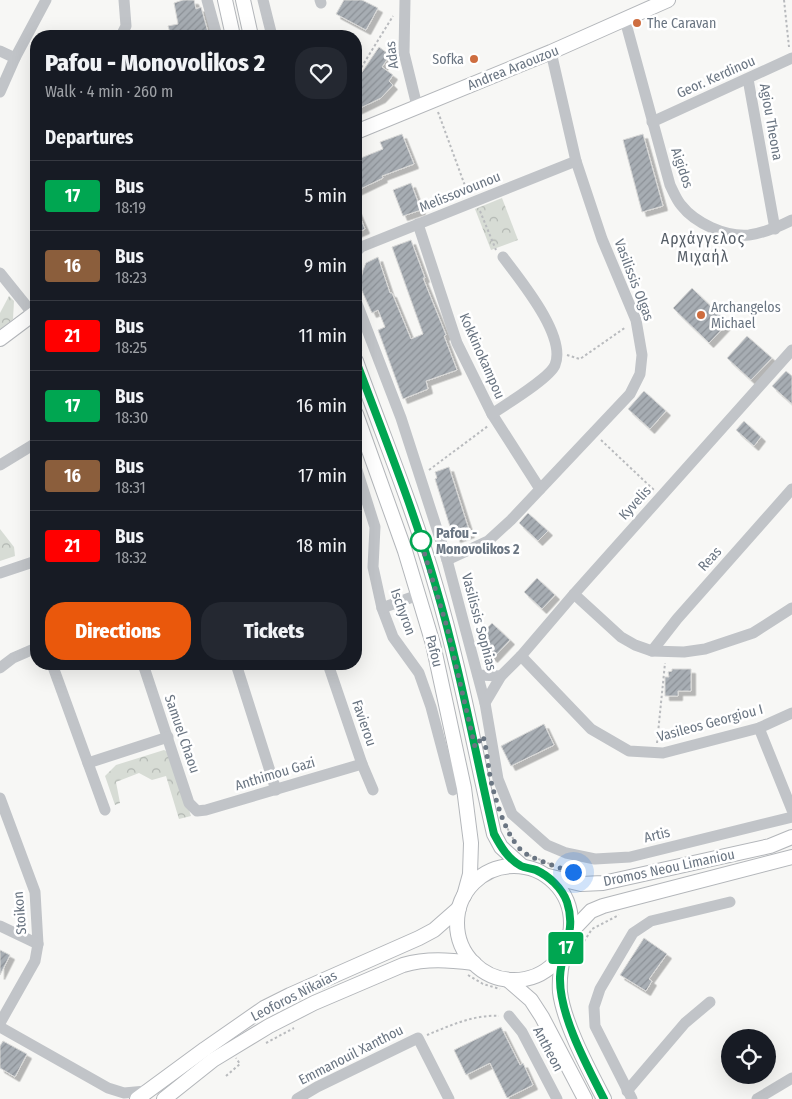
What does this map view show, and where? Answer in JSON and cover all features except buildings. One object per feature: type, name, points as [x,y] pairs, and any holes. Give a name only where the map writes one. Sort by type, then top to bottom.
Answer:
[{"type":"main road","points":[[225,0],[232,30]]},
{"type":"main road","points":[[243,0],[250,30]]},
{"type":"main road","name":"Andrea Araouzou","points":[[362,129],[551,52],[668,0]]},
{"type":"main road","points":[[0,339],[30,316]]},
{"type":"main road","name":"Pafou","points":[[362,362],[436,586],[453,652],[494,834],[505,852],[523,860]]},
{"type":"main road","name":"Pafou","points":[[362,431],[405,551],[433,644],[464,788],[471,862],[470,874],[461,902]]},
{"type":"main road","name":"Dromos Neou Limaniou","points":[[550,871],[582,884],[603,883],[770,846],[792,838]]},
{"type":"main road","name":"Dromos Neou Limaniou","points":[[570,933],[591,911],[603,906],[792,858]]},
{"type":"main road","points":[[585,1099],[542,1017],[531,1000],[490,974],[469,968],[459,938],[457,923],[461,902],[472,884],[488,872],[523,860],[534,870],[550,871],[566,900],[571,916],[570,953],[560,978],[560,992],[576,1040],[604,1099]]},
{"type":"main road","name":"Leoforos Nikaias","points":[[143,1095],[264,1008],[434,930],[461,902]]},
{"type":"main road","points":[[508,985],[540,973],[570,953]]},
{"type":"main road","name":"Leoforos Nikaias","points":[[164,1099],[213,1060],[268,1026],[314,1003],[416,961],[444,959],[469,968]]},
{"type":"street","points":[[0,92],[15,58],[46,0]]},
{"type":"street","points":[[124,0],[126,26],[124,30]]},
{"type":"street","points":[[207,0],[215,30]]},
{"type":"street","points":[[263,0],[270,30]]},
{"type":"street","name":"Adas","points":[[405,0],[404,53],[417,106]]},
{"type":"street","name":"Aigidos","points":[[625,20],[670,185],[681,205],[699,223],[722,232],[748,235],[775,229],[792,220]]},
{"type":"street","points":[[0,50],[15,58]]},
{"type":"street","name":"Vasilissis Olgas","points":[[447,560],[488,541],[630,394],[640,374],[642,355],[636,320],[602,240],[576,161],[551,52]]},
{"type":"street","name":"Geor. Kerdinou","points":[[652,122],[791,59]]},
{"type":"street","name":"Agiou Theona","points":[[748,79],[775,229]]},
{"type":"street","name":"Melissovounou","points":[[362,247],[576,161]]},
{"type":"street","name":"Kokkinokampou","points":[[418,224],[457,343],[494,417],[540,489]]},
{"type":"street","points":[[494,417],[547,375],[555,366],[558,351],[538,305],[503,257]]},
{"type":"street","points":[[0,273],[30,308]]},
{"type":"street","name":"Vasilissis Sophias","points":[[362,317],[401,418],[447,560],[485,703],[498,779],[512,814],[532,833]]},
{"type":"street","name":"Kyvelis","points":[[485,703],[502,676],[792,350]]},
{"type":"street","points":[[0,465],[30,447]]},
{"type":"street","name":"Ischyron","points":[[362,486],[375,528],[374,567],[382,608],[393,637],[419,673],[431,707],[453,790]]},
{"type":"street","name":"Reas","points":[[652,651],[677,619],[792,489]]},
{"type":"street","points":[[0,573],[30,563]]},
{"type":"street","points":[[574,594],[621,637],[635,645],[652,651],[666,652],[705,649],[753,633],[792,608]]},
{"type":"street","points":[[382,608],[418,595]]},
{"type":"street","points":[[0,668],[13,658],[30,651]]},
{"type":"street","name":"Vasileos Georgiou I","points":[[521,656],[591,730],[629,751],[663,753],[760,728],[792,713]]},
{"type":"street","points":[[54,670],[105,810]]},
{"type":"street","name":"Samuel Chaou","points":[[145,670],[189,803],[197,811]]},
{"type":"street","points":[[238,670],[276,790]]},
{"type":"street","name":"Favierou","points":[[330,670],[362,764],[373,790]]},
{"type":"street","points":[[478,675],[502,676]]},
{"type":"street","points":[[475,747],[488,728]]},
{"type":"street","points":[[760,728],[792,810]]},
{"type":"street","points":[[88,763],[168,737]]},
{"type":"street","name":"Anthimou Gazi","points":[[197,811],[206,810],[362,764]]},
{"type":"street","name":"Stoikon","points":[[0,798],[35,892],[38,944],[35,961],[0,1022]]},
{"type":"street","name":"Artis","points":[[532,833],[547,845],[566,853],[595,859],[630,857],[792,817]]},
{"type":"street","points":[[710,1002],[685,1023],[630,1095],[596,1026],[594,1007],[600,989],[633,933],[651,921],[730,902]]},
{"type":"street","points":[[0,926],[38,944]]},
{"type":"street","name":"Antheon","points":[[509,1016],[522,1032],[557,1099]]},
{"type":"street","points":[[0,1028],[108,1088],[124,1093],[143,1095]]},
{"type":"street","points":[[418,1038],[449,1099]]},
{"type":"street","name":"Emmanouil Xanthou","points":[[297,1099],[316,1086],[418,1038]]},
{"type":"street","points":[[757,1099],[792,1078]]},
{"type":"street","points":[[108,1088],[117,1099]]},
{"type":"path","points":[[362,66],[405,0]]},
{"type":"path","points":[[784,0],[791,59]]},
{"type":"path","points":[[438,112],[473,202],[495,249],[503,257]]},
{"type":"path","points":[[558,351],[580,359],[636,320]]},
{"type":"path","points":[[420,477],[494,417]]},
{"type":"path","points":[[593,433],[662,496]]},
{"type":"path","points":[[656,752],[666,652]]},
{"type":"path","points":[[505,823],[520,848]]},
{"type":"path","points":[[523,860],[550,871]]},
{"type":"path","points":[[570,953],[592,929],[625,912]]},
{"type":"path","points":[[469,968],[482,984],[508,985]]},
{"type":"path","points":[[418,1038],[464,1021],[491,1015],[509,1016]]},
{"type":"path","points":[[260,1046],[298,1025]]},
{"type":"path","points":[[226,1076],[240,1064],[237,1057],[231,1061]]},
{"type":"green space","points":[[502,198],[518,240],[491,250],[475,209]]},
{"type":"green space","points":[[9,296],[14,301],[13,319],[0,330],[0,313]]},
{"type":"green space","points":[[0,529],[14,547],[15,556],[0,561]]},
{"type":"green space","points":[[164,750],[170,753],[191,816],[179,819],[166,776],[152,780],[139,773],[116,782],[120,803],[115,805],[105,776],[116,765]]},
{"type":"bus line","name":"17","points":[[362,377],[410,507],[436,586],[455,660],[494,834],[508,856],[522,866],[545,875],[557,886],[566,900],[571,916],[570,933],[561,967],[560,992],[576,1040],[604,1099]]},
{"type":"place","name":"The Caravan","points":[[637,23]]},
{"type":"place","name":"Sofka","points":[[474,59]]},
{"type":"place","name":"Archangelos Michael","points":[[701,315]]},
{"type":"place","name":"Pafou - Monovolikos 2","points":[[421,541]]},
{"type":"district","name":"Αρχάγγελος Μιχαήλ","points":[[703,247]]},
{"type":"route","points":[[421,541],[420,539],[436,586],[447,627],[475,747],[483,736],[493,788],[505,823],[515,842],[524,853],[561,870],[573,872]]}]
